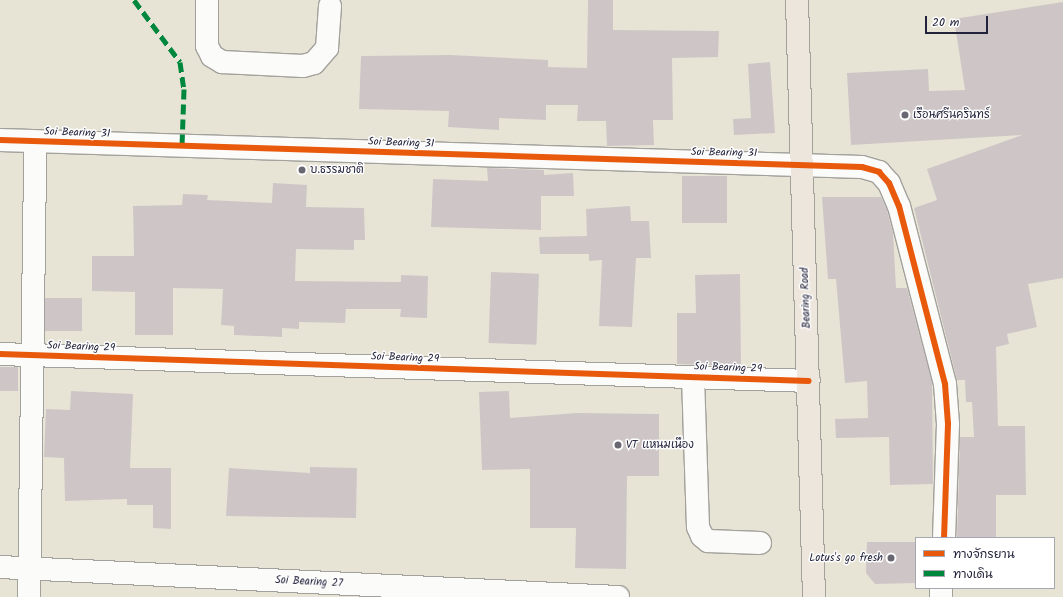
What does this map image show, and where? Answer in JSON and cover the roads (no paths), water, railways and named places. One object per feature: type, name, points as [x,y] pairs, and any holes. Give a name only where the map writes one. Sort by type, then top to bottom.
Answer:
[{"type":"main road","name":"Bearing Road","points":[[797,0],[814,597]]},
{"type":"street","points":[[206,0],[207,46],[212,56],[222,62],[303,66],[314,63],[327,48],[330,6]]},
{"type":"street","name":"Soi Bearing 31","points":[[0,140],[862,167],[880,172],[889,183],[899,206],[945,384],[948,424],[944,537]]},
{"type":"street","points":[[29,597],[34,355],[35,142]]},
{"type":"street","name":"Soi Bearing 29","points":[[0,354],[809,381]]},
{"type":"street","points":[[693,377],[698,527],[702,536],[708,541],[760,543]]},
{"type":"street","name":"Soi Bearing 27","points":[[0,567],[618,597]]},
{"type":"place","name":"เรือนศรีนครินทร์","points":[[905,115]]},
{"type":"place","name":"บ.ธรรมชาติ","points":[[302,170]]},
{"type":"place","name":"VT แหนมเนือง","points":[[618,445]]},
{"type":"place","name":"Lotus's go fresh","points":[[891,558]]}]
